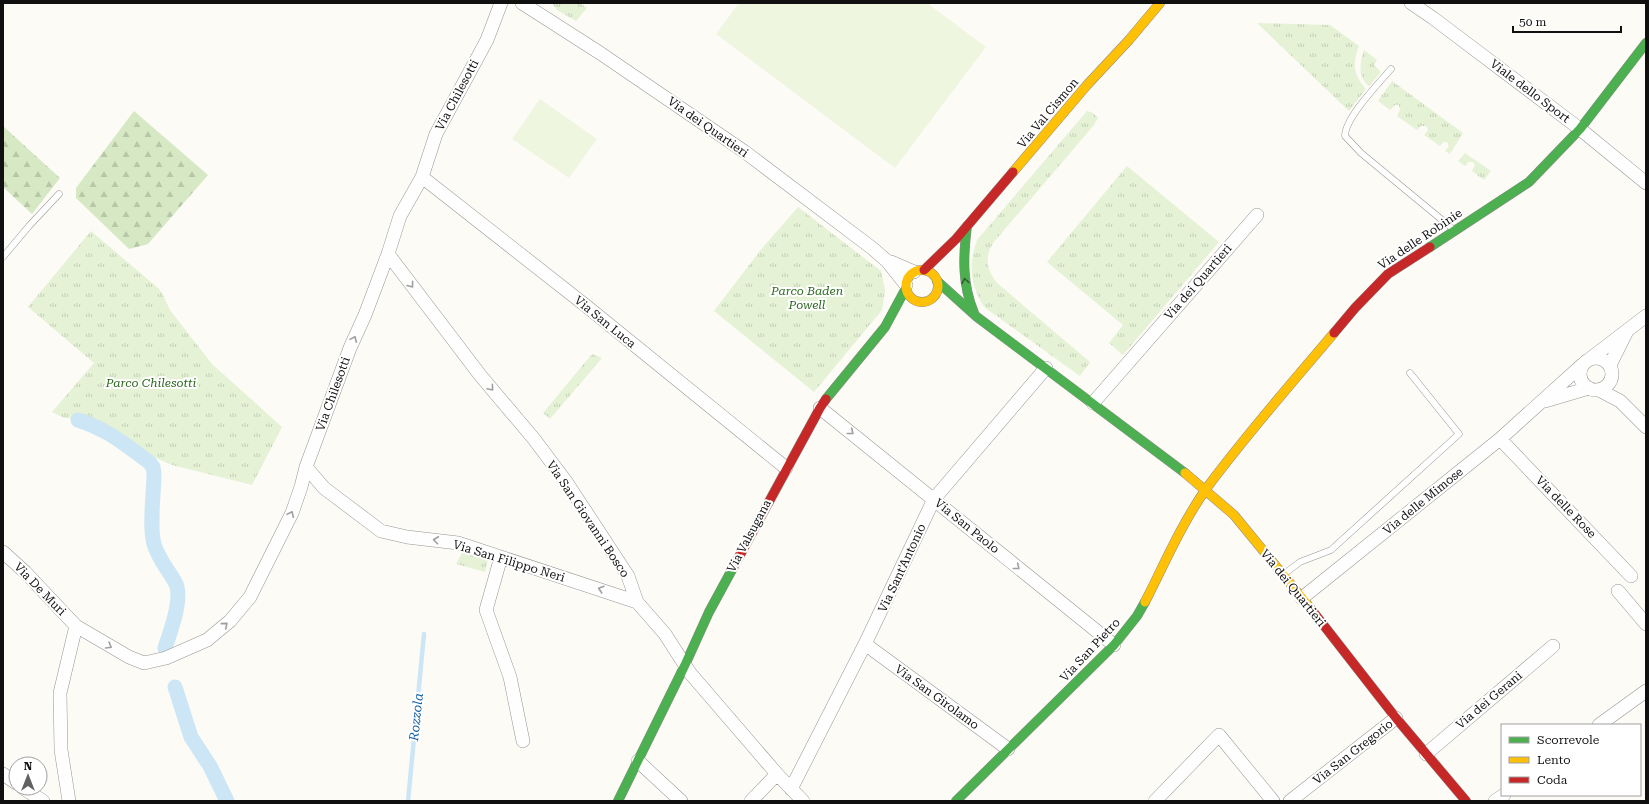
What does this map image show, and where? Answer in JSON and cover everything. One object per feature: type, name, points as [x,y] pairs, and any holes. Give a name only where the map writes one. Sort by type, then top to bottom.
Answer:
[{"type":"street","name":"Via Chilesotti","points":[[76,626],[129,657],[144,663],[166,658],[206,640],[230,621],[250,597],[292,513],[306,467],[350,348],[388,254],[400,216],[422,177],[436,134],[487,40],[501,3]]},
{"type":"street","name":"Via dei Quartieri","points":[[522,3],[606,57],[745,152],[887,261],[906,286]]},
{"type":"street","name":"Via Val Cismon","points":[[919,271],[956,239],[1087,85],[1129,40],[1160,3]]},
{"type":"street","name":"Viale dello Sport","points":[[1415,4],[1580,129],[1646,183]]},
{"type":"street","name":"Via delle Robinie","points":[[1206,490],[1271,408],[1355,308],[1388,274],[1529,182],[1580,129],[1646,43]]},
{"type":"street","name":"Via San Luca","points":[[422,177],[585,305],[786,468]]},
{"type":"street","name":"Via dei Quartieri","points":[[1093,403],[1257,215]]},
{"type":"street","points":[[967,226],[962,259],[963,271],[968,299],[977,317]]},
{"type":"street","name":"Via Val Cismon","points":[[939,275],[956,239]]},
{"type":"street","name":"Via San Giovanni Bosco","points":[[388,254],[480,375],[534,439],[567,483],[628,576],[637,602],[665,634],[690,673],[802,801]]},
{"type":"street","name":"Via dei Quartieri","points":[[887,261],[919,271]]},
{"type":"street","points":[[919,271],[939,275],[938,291],[935,301],[918,302],[910,297],[906,286],[910,275],[919,271]]},
{"type":"street","name":"Via dei Quartieri","points":[[939,275],[967,309],[1206,490],[1234,515],[1302,598],[1396,718],[1466,801]]},
{"type":"street","name":"Via Valsugana","points":[[618,801],[723,585],[786,468],[820,408],[840,381],[885,327],[906,286]]},
{"type":"street","name":"Via dei Quartieri","points":[[935,301],[967,309]]},
{"type":"street","points":[[913,308],[935,301]]},
{"type":"street","name":"Via Valsugana","points":[[885,327],[902,315]]},
{"type":"street","name":"Via delle Mimose","points":[[1302,598],[1500,439],[1587,362],[1646,316]]},
{"type":"street","name":"Via delle Mimose","points":[[1542,402],[1608,385],[1612,370],[1627,331]]},
{"type":"street","points":[[1620,401],[1612,370],[1602,358],[1587,362],[1580,370],[1581,381],[1620,401],[1646,428]]},
{"type":"street","name":"Via Sant'Antonio","points":[[791,789],[865,644],[934,499],[1046,368]]},
{"type":"street","name":"Via San Paolo","points":[[820,408],[1114,645]]},
{"type":"street","name":"Via delle Rose","points":[[1500,439],[1631,576]]},
{"type":"street","name":"Via San Filippo Neri","points":[[306,467],[324,488],[381,531],[406,537],[458,543],[637,602]]},
{"type":"street","name":"Via San Pietro","points":[[956,801],[1114,645],[1137,616],[1189,518],[1206,490]]},
{"type":"street","name":"Via De Muri","points":[[3,552],[25,572],[76,626]]},
{"type":"street","points":[[501,557],[486,610],[510,677],[523,741]]},
{"type":"street","points":[[1618,591],[1646,624]]},
{"type":"street","points":[[69,801],[61,750],[60,693],[76,626]]},
{"type":"street","name":"Via San Girolamo","points":[[865,644],[1008,750]]},
{"type":"street","name":"Via dei Gerani","points":[[1426,754],[1553,646]]},
{"type":"street","points":[[1600,724],[1646,691]]},
{"type":"street","name":"Via San Gregorio","points":[[1290,801],[1396,718]]},
{"type":"street","points":[[1155,801],[1219,735],[1273,801]]},
{"type":"street","points":[[638,760],[681,801]]},
{"type":"street","points":[[752,801],[777,774]]},
{"type":"lane","points":[[1391,69],[1352,118],[1346,130],[1346,136],[1361,154],[1454,230]]},
{"type":"lane","points":[[3,257],[59,194]]},
{"type":"lane","points":[[1282,574],[1300,562],[1331,550],[1459,434],[1410,373]]},
{"type":"green space","points":[[552,3],[580,3],[587,8],[576,21],[557,10]]},
{"type":"green space","points":[[739,3],[927,3],[986,47],[895,168],[716,34]]},
{"type":"green space","points":[[1257,23],[1330,25],[1359,46],[1355,58],[1355,69],[1358,78],[1366,89],[1349,111]]},
{"type":"green space","points":[[1364,50],[1377,60],[1374,65],[1381,72],[1369,86],[1365,82],[1360,69]]},
{"type":"green space","points":[[1392,81],[1463,133],[1450,154],[1445,151],[1449,146],[1447,142],[1443,142],[1440,146],[1424,135],[1428,130],[1426,126],[1421,126],[1417,130],[1397,116],[1400,110],[1399,105],[1395,105],[1390,110],[1378,101]]},
{"type":"green space","points":[[540,99],[597,139],[569,178],[512,139]]},
{"type":"green space","points":[[134,111],[208,175],[148,244],[129,249],[76,198],[76,188]]},
{"type":"green space","points":[[1087,111],[1093,113],[1098,118],[1094,125],[993,243],[988,254],[989,269],[997,283],[1090,362],[1080,376],[984,307],[973,282],[972,258],[977,240]]},
{"type":"green space","points":[[3,126],[60,178],[32,214],[3,187]]},
{"type":"green space","points":[[1465,153],[1491,171],[1484,180],[1472,171],[1475,165],[1473,162],[1468,162],[1465,166],[1458,161]]},
{"type":"green space","points":[[1127,166],[1219,242],[1123,355],[1109,343],[1123,325],[1047,262]]},
{"type":"green space","name":"Parco Baden Powell","points":[[798,207],[881,271],[885,290],[882,310],[814,392],[714,311],[759,252]]},
{"type":"green space","name":"Parco Chilesotti","points":[[91,231],[158,288],[170,310],[212,364],[282,427],[252,485],[172,465],[140,451],[115,431],[82,419],[64,418],[52,412],[94,363],[28,307]]},
{"type":"green space","points":[[592,354],[602,358],[550,419],[543,413]]},
{"type":"green space","points":[[463,551],[488,560],[485,572],[456,564]]},
{"type":"waterway","points":[[78,420],[99,428],[116,438],[149,462],[153,467],[152,528],[154,544],[163,564],[175,582],[178,596],[173,624],[165,648]]},
{"type":"waterway","name":"Rozzola","points":[[408,801],[424,634]]},
{"type":"waterway","points":[[175,687],[191,737],[210,766],[227,801]]},
{"type":"traffic: fast","points":[[1430,247],[1529,182],[1580,129],[1646,43]]},
{"type":"traffic: fast","points":[[967,226],[964,270],[967,292],[974,313]]},
{"type":"traffic: fast","points":[[937,281],[977,317],[1185,473]]},
{"type":"traffic: fast","points":[[826,399],[885,327],[906,288]]},
{"type":"traffic: fast","points":[[618,801],[685,665],[709,612],[734,566]]},
{"type":"traffic: fast","points":[[956,801],[1114,645],[1137,616],[1145,602]]},
{"type":"traffic: slow","points":[[1013,172],[1087,85],[1129,40],[1160,3]]},
{"type":"traffic: slow","points":[[919,270],[925,270],[935,277],[938,286],[937,292],[931,299],[925,302],[919,302],[909,295],[906,289],[906,283],[913,273],[919,270]]},
{"type":"traffic: slow","points":[[1145,602],[1181,530],[1206,489],[1252,430],[1334,333]]},
{"type":"traffic: slow","points":[[1185,473],[1234,515],[1311,609]]},
{"type":"traffic: jam","points":[[924,270],[956,239],[1013,172]]},
{"type":"traffic: jam","points":[[1334,333],[1355,308],[1388,274],[1430,247]]},
{"type":"traffic: jam","points":[[734,566],[826,399]]},
{"type":"traffic: jam","points":[[1311,609],[1396,718],[1466,801]]}]
